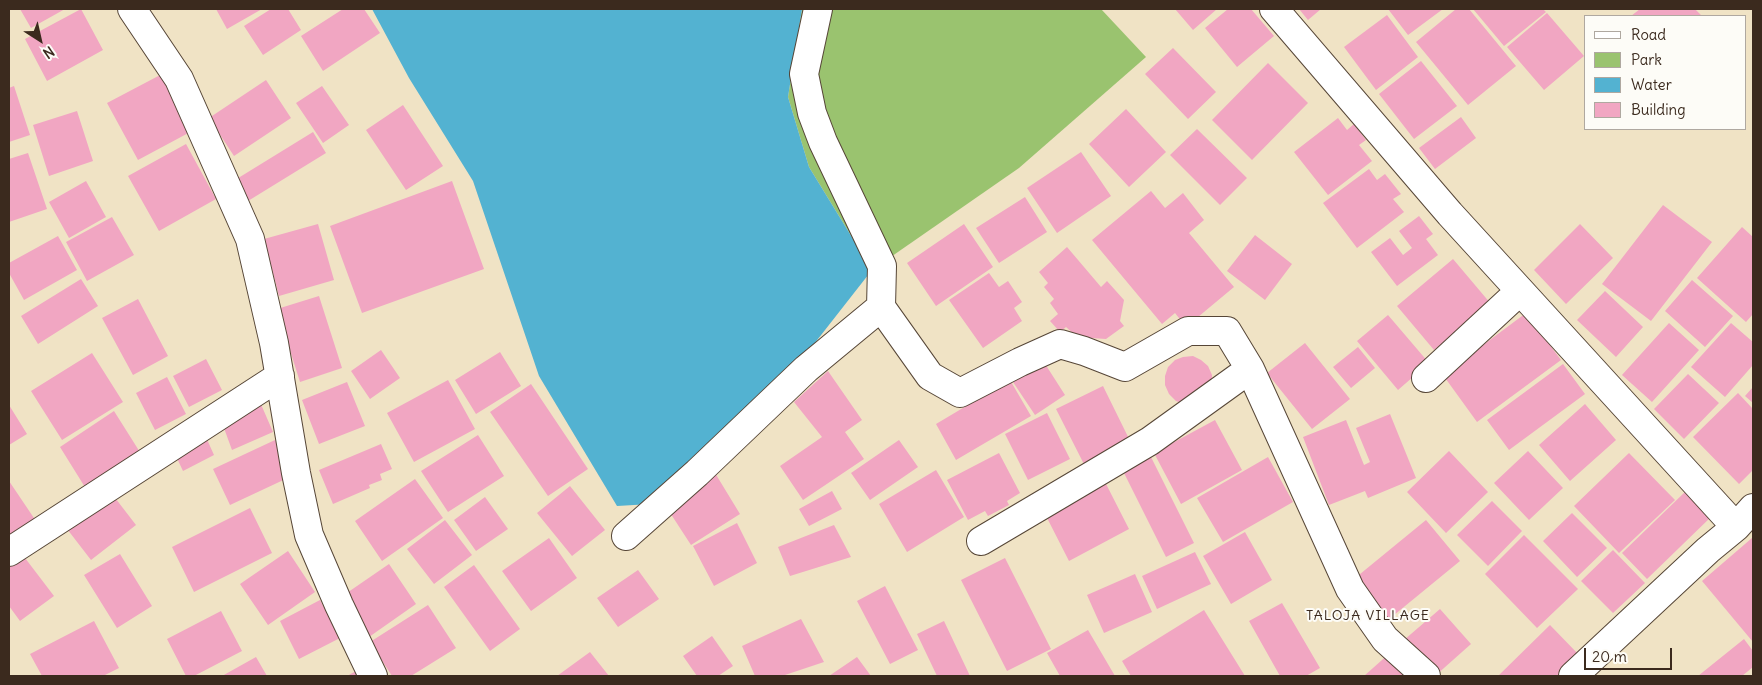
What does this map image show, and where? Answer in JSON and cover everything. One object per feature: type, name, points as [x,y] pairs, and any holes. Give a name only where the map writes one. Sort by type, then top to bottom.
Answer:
[{"type":"street","points":[[132,9],[178,79],[250,239],[274,343],[296,473],[309,535],[373,676]]},
{"type":"street","points":[[818,9],[804,74],[812,113],[823,142],[882,266],[881,307],[930,376],[960,393],[1060,344],[1125,367],[1188,331],[1227,331],[1250,369],[1350,589],[1385,639],[1426,676]]},
{"type":"street","points":[[1274,9],[1450,214],[1520,291],[1744,518],[1573,676]]},
{"type":"street","points":[[1426,378],[1520,291]]},
{"type":"street","points":[[626,536],[697,473],[806,370],[881,307]]},
{"type":"street","points":[[980,541],[1150,441],[1250,369]]},
{"type":"street","points":[[9,552],[280,376]]},
{"type":"green space","points":[[802,9],[1101,9],[1146,57],[1019,168],[872,270],[809,167],[788,97]]},
{"type":"water","points":[[372,9],[802,9],[788,97],[809,167],[872,270],[807,353],[651,504],[617,506],[539,376],[473,181],[409,78]]},
{"type":"building","points":[[20,9],[65,9],[31,28]]},
{"type":"building","points":[[81,9],[103,50],[47,81],[25,39]]},
{"type":"building","points":[[216,9],[262,9],[227,29]]},
{"type":"building","points":[[271,9],[288,9],[301,30],[263,55],[244,26]]},
{"type":"building","points":[[343,9],[364,9],[380,33],[323,71],[301,36]]},
{"type":"building","points":[[1175,9],[1217,9],[1193,30]]},
{"type":"building","points":[[1228,9],[1251,9],[1274,36],[1237,67],[1205,28]]},
{"type":"building","points":[[1299,9],[1321,9],[1308,20]]},
{"type":"building","points":[[1388,9],[1443,9],[1408,35]]},
{"type":"building","points":[[1456,9],[1469,9],[1516,66],[1468,105],[1416,42]]},
{"type":"building","points":[[1473,9],[1543,9],[1546,12],[1504,46]]},
{"type":"building","points":[[1640,9],[1695,9],[1701,15],[1632,15]]},
{"type":"building","points":[[1547,13],[1584,56],[1544,90],[1507,47]]},
{"type":"building","points":[[1387,15],[1418,57],[1376,90],[1344,47]]},
{"type":"building","points":[[1173,48],[1216,92],[1188,119],[1145,74]]},
{"type":"building","points":[[1421,61],[1457,106],[1414,139],[1379,94]]},
{"type":"building","points":[[1268,63],[1308,103],[1252,160],[1212,120]]},
{"type":"building","points":[[164,73],[194,130],[138,160],[107,103]]},
{"type":"building","points":[[266,80],[291,118],[234,156],[209,118]]},
{"type":"building","points":[[14,86],[30,135],[9,142],[9,88]]},
{"type":"building","points":[[322,86],[349,125],[323,143],[296,103]]},
{"type":"building","points":[[403,105],[443,166],[406,190],[366,130]]},
{"type":"building","points":[[1126,109],[1166,152],[1129,187],[1089,144]]},
{"type":"building","points":[[77,111],[93,161],[49,176],[33,125]]},
{"type":"building","points":[[1461,117],[1476,138],[1435,169],[1419,148]]},
{"type":"building","points":[[1338,118],[1347,130],[1354,124],[1366,140],[1359,145],[1372,161],[1328,195],[1294,152]]},
{"type":"building","points":[[1197,129],[1247,178],[1220,205],[1170,155]]},
{"type":"building","points":[[313,132],[326,153],[248,201],[235,180]]},
{"type":"building","points":[[186,144],[216,199],[159,231],[128,176]]},
{"type":"building","points":[[1081,152],[1111,196],[1057,233],[1027,188]]},
{"type":"building","points":[[28,153],[47,209],[9,222],[9,159]]},
{"type":"building","points":[[1369,169],[1377,180],[1385,174],[1401,194],[1393,199],[1404,212],[1357,248],[1323,203]]},
{"type":"building","points":[[86,181],[106,217],[69,238],[49,202]]},
{"type":"building","points":[[452,181],[484,269],[362,313],[330,226]]},
{"type":"building","points":[[1151,191],[1165,208],[1183,193],[1204,220],[1189,233],[1234,287],[1186,327],[1175,313],[1162,324],[1092,240]]},
{"type":"building","points":[[1025,197],[1047,232],[999,263],[976,228]]},
{"type":"building","points":[[1663,205],[1712,242],[1651,321],[1602,284]]},
{"type":"building","points":[[1419,216],[1433,234],[1426,239],[1438,255],[1397,286],[1371,252],[1390,238],[1403,255],[1412,248],[1399,231]]},
{"type":"building","points":[[112,217],[134,255],[87,281],[66,242]]},
{"type":"building","points":[[318,224],[334,280],[279,296],[264,239]]},
{"type":"building","points":[[964,224],[993,267],[936,306],[907,263]]},
{"type":"building","points":[[1580,224],[1613,258],[1566,304],[1534,270]]},
{"type":"building","points":[[1742,227],[1753,237],[1753,314],[1746,322],[1697,278]]},
{"type":"building","points":[[1255,235],[1292,264],[1265,300],[1227,271]]},
{"type":"building","points":[[58,236],[77,270],[24,300],[9,273],[9,263]]},
{"type":"building","points":[[1067,247],[1101,287],[1107,281],[1124,300],[1120,321],[1124,326],[1106,339],[1077,337],[1066,327],[1060,332],[1050,321],[1058,314],[1050,303],[1054,299],[1044,287],[1048,283],[1039,272]]},
{"type":"building","points":[[1453,259],[1491,304],[1434,350],[1397,306]]},
{"type":"building","points":[[989,273],[999,287],[1008,281],[1022,302],[1014,308],[1022,321],[983,348],[949,300]]},
{"type":"building","points":[[81,279],[98,306],[38,344],[21,316]]},
{"type":"building","points":[[1692,280],[1733,316],[1705,347],[1665,311]]},
{"type":"building","points":[[1605,291],[1643,327],[1616,357],[1577,320]]},
{"type":"building","points":[[319,296],[342,368],[300,382],[277,309]]},
{"type":"building","points":[[138,299],[168,356],[133,375],[102,318]]},
{"type":"building","points":[[1526,313],[1561,360],[1477,422],[1443,375]]},
{"type":"building","points":[[1388,315],[1429,363],[1398,390],[1357,341]]},
{"type":"building","points":[[1669,323],[1699,350],[1652,402],[1622,375]]},
{"type":"building","points":[[1731,323],[1753,342],[1753,365],[1725,397],[1691,367]]},
{"type":"building","points":[[1305,343],[1350,399],[1312,429],[1267,373]]},
{"type":"building","points":[[1358,347],[1375,368],[1351,388],[1333,367]]},
{"type":"building","points":[[381,350],[400,378],[370,399],[351,371]]},
{"type":"building","points":[[500,352],[521,386],[476,414],[455,380]]},
{"type":"building","points":[[92,353],[123,402],[62,440],[31,391]]},
{"type":"building","points":[[1040,356],[1065,395],[1035,415],[1009,376]]},
{"type":"building","points":[[1193,356],[1208,366],[1212,375],[1212,384],[1184,404],[1176,401],[1169,394],[1165,385],[1165,376],[1168,367],[1175,360]]},
{"type":"building","points":[[206,359],[222,390],[189,407],[173,376]]},
{"type":"building","points":[[1563,364],[1585,394],[1509,450],[1487,420]]},
{"type":"building","points":[[828,371],[862,420],[845,432],[864,459],[803,500],[780,466],[822,437],[794,402]]},
{"type":"building","points":[[1688,374],[1719,403],[1684,439],[1654,409]]},
{"type":"building","points":[[167,377],[186,414],[155,430],[136,393]]},
{"type":"building","points":[[448,380],[475,429],[414,462],[387,413]]},
{"type":"building","points":[[1010,380],[1031,416],[956,460],[936,424]]},
{"type":"building","points":[[347,382],[365,426],[319,444],[302,400]]},
{"type":"building","points":[[531,384],[588,469],[548,496],[490,412]]},
{"type":"building","points":[[1103,386],[1136,453],[1090,476],[1056,409]]},
{"type":"building","points":[[1753,387],[1753,403],[1745,396]]},
{"type":"building","points":[[1738,393],[1753,409],[1753,470],[1739,484],[1693,437]]},
{"type":"building","points":[[260,402],[273,432],[232,450],[221,420]]},
{"type":"building","points":[[1585,404],[1616,440],[1570,481],[1539,445]]},
{"type":"building","points":[[9,405],[27,434],[9,445]]},
{"type":"building","points":[[114,411],[143,457],[88,492],[60,447]]},
{"type":"building","points":[[1047,413],[1070,459],[1028,480],[1005,434]]},
{"type":"building","points":[[1390,414],[1416,478],[1368,498],[1365,491],[1329,505],[1303,437],[1346,420],[1364,465],[1370,462],[1356,428]]},
{"type":"building","points":[[1215,420],[1242,470],[1181,504],[1154,453]]},
{"type":"building","points":[[205,435],[214,455],[183,471],[174,452]]},
{"type":"building","points":[[478,435],[504,476],[448,512],[421,471]]},
{"type":"building","points":[[275,440],[292,476],[230,505],[213,469]]},
{"type":"building","points":[[899,440],[918,467],[870,500],[851,473]]},
{"type":"building","points":[[381,444],[392,469],[380,474],[382,480],[369,485],[370,488],[333,504],[319,470]]},
{"type":"building","points":[[1449,451],[1488,492],[1446,533],[1407,492]]},
{"type":"building","points":[[1528,451],[1563,488],[1529,520],[1494,483]]},
{"type":"building","points":[[999,453],[1020,493],[1007,501],[1009,505],[988,516],[985,511],[968,520],[947,480]]},
{"type":"building","points":[[1629,453],[1675,500],[1619,553],[1574,506]]},
{"type":"building","points":[[1150,455],[1194,543],[1166,557],[1122,469]]},
{"type":"building","points":[[1268,457],[1293,502],[1223,542],[1197,498]]},
{"type":"building","points":[[936,470],[964,517],[907,552],[879,504]]},
{"type":"building","points":[[715,473],[740,514],[691,545],[665,505]]},
{"type":"building","points":[[415,479],[443,518],[382,561],[355,521]]},
{"type":"building","points":[[1104,480],[1129,529],[1069,561],[1044,512]]},
{"type":"building","points":[[9,481],[38,524],[9,545]]},
{"type":"building","points":[[570,486],[605,530],[572,556],[537,513]]},
{"type":"building","points":[[1688,489],[1713,515],[1647,579],[1622,553]]},
{"type":"building","points":[[109,490],[136,525],[91,560],[64,525]]},
{"type":"building","points":[[832,491],[842,509],[809,526],[799,509]]},
{"type":"building","points":[[485,497],[508,529],[476,551],[454,520]]},
{"type":"building","points":[[1492,501],[1522,531],[1488,566],[1457,535]]},
{"type":"building","points":[[250,508],[272,553],[194,592],[172,547]]},
{"type":"building","points":[[1572,513],[1607,548],[1577,577],[1543,541]]},
{"type":"building","points":[[445,520],[472,555],[434,584],[407,549]]},
{"type":"building","points":[[1426,520],[1460,561],[1388,620],[1354,579]]},
{"type":"building","points":[[737,523],[757,563],[714,586],[693,546]]},
{"type":"building","points":[[834,525],[851,557],[790,576],[778,547]]},
{"type":"building","points":[[1245,532],[1272,580],[1231,604],[1203,556]]},
{"type":"building","points":[[1524,535],[1578,589],[1537,628],[1485,574]]},
{"type":"building","points":[[549,538],[577,578],[531,611],[502,571]]},
{"type":"building","points":[[1753,539],[1753,642],[1702,581]]},
{"type":"building","points":[[1613,550],[1645,583],[1613,613],[1581,581]]},
{"type":"building","points":[[288,551],[315,592],[268,625],[240,584]]},
{"type":"building","points":[[1195,552],[1211,584],[1157,609],[1142,576]]},
{"type":"building","points":[[22,554],[54,596],[20,621],[9,606],[9,564]]},
{"type":"building","points":[[120,554],[152,606],[117,628],[84,575]]},
{"type":"building","points":[[1005,558],[1051,649],[1007,671],[961,580]]},
{"type":"building","points":[[389,564],[416,604],[369,637],[341,597]]},
{"type":"building","points":[[474,565],[520,629],[490,651],[444,587]]},
{"type":"building","points":[[638,570],[659,599],[618,627],[597,598]]},
{"type":"building","points":[[1135,574],[1152,612],[1104,633],[1087,595]]},
{"type":"building","points":[[885,586],[918,650],[890,664],[857,601]]},
{"type":"building","points":[[320,600],[340,638],[299,659],[280,621]]},
{"type":"building","points":[[1282,603],[1320,668],[1306,676],[1280,676],[1249,621]]},
{"type":"building","points":[[428,605],[456,648],[411,676],[392,676],[370,642]]},
{"type":"building","points":[[1440,609],[1471,644],[1435,676],[1404,640]]},
{"type":"building","points":[[1204,610],[1245,676],[1131,676],[1122,661]]},
{"type":"building","points":[[221,611],[242,651],[194,676],[186,676],[167,639]]},
{"type":"building","points":[[801,619],[824,662],[782,676],[755,676],[742,646]]},
{"type":"building","points":[[94,621],[119,668],[103,676],[42,676],[30,654]]},
{"type":"building","points":[[944,621],[970,676],[937,676],[917,634]]},
{"type":"building","points":[[1550,625],[1580,656],[1558,676],[1498,676]]},
{"type":"building","points":[[1088,630],[1115,676],[1060,676],[1047,653]]},
{"type":"building","points":[[712,636],[733,666],[718,676],[697,676],[683,656]]},
{"type":"building","points":[[1744,639],[1753,651],[1753,667],[1742,676],[1698,676]]},
{"type":"building","points":[[590,652],[609,676],[557,676]]},
{"type":"building","points":[[1391,652],[1414,676],[1364,676]]},
{"type":"building","points":[[256,657],[267,676],[222,676]]},
{"type":"building","points":[[857,657],[871,676],[829,676]]},
{"type":"building","points":[[358,670],[361,676],[347,676]]},
{"type":"district","name":"TALOJA VILLAGE","points":[[1368,616]]}]
